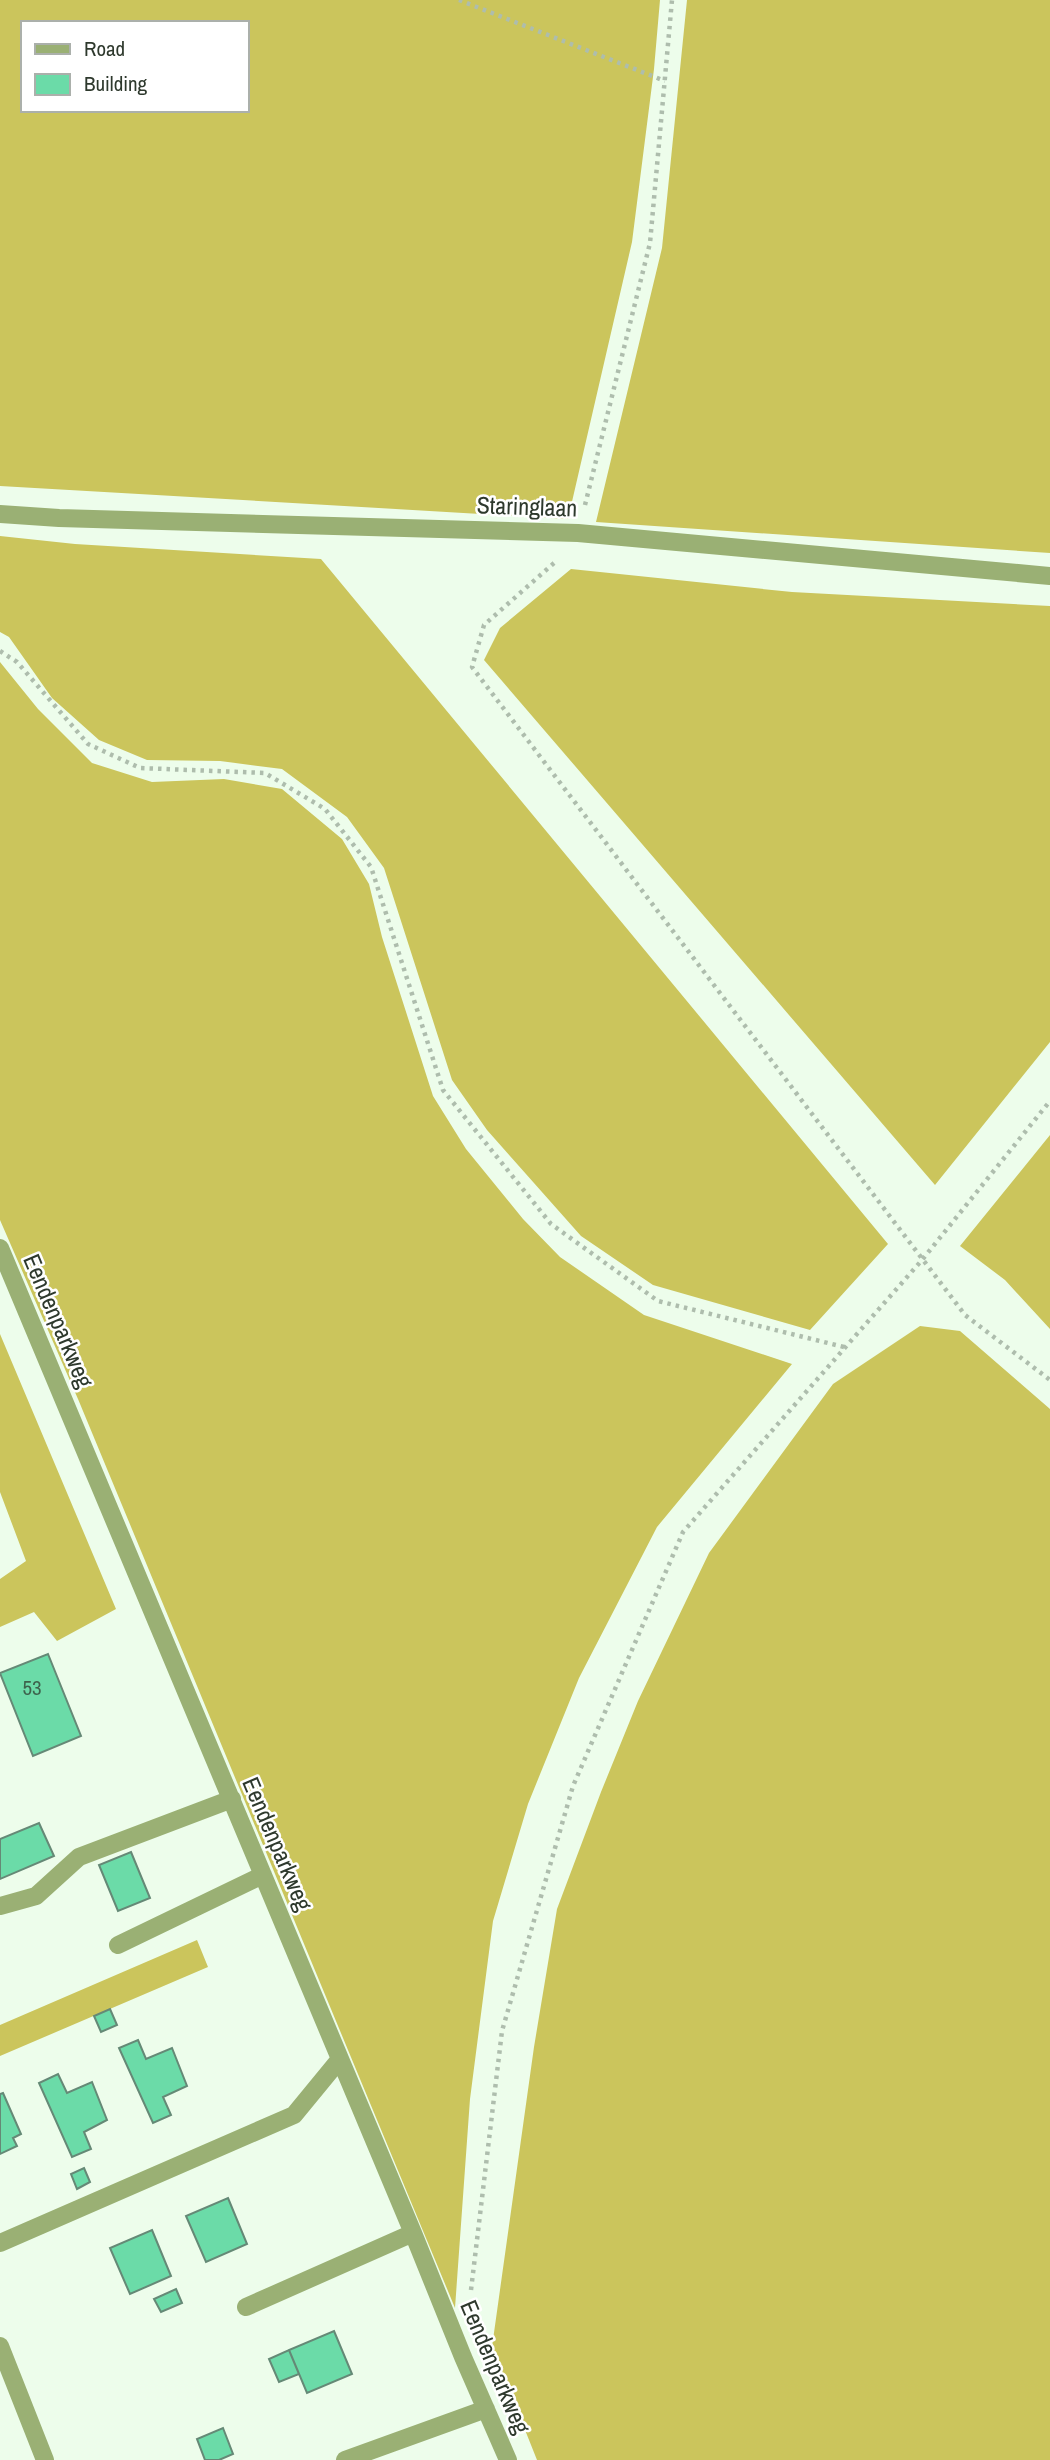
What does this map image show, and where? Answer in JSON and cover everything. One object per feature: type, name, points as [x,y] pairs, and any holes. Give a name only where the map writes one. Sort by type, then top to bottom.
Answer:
[{"type":"street","name":"Staringlaan","points":[[0,514],[578,533],[1050,576]]},
{"type":"street","name":"Eendenparkweg","points":[[0,1248],[508,2460]]},
{"type":"street","points":[[0,1906],[36,1896],[79,1857],[232,1799]]},
{"type":"street","points":[[118,1945],[263,1875]]},
{"type":"street","points":[[0,2243],[294,2115],[340,2059]]},
{"type":"street","points":[[246,2307],[413,2233]]},
{"type":"street","points":[[0,2346],[45,2460]]},
{"type":"street","points":[[345,2460],[486,2409]]},
{"type":"path","points":[[459,0],[665,81]]},
{"type":"path","points":[[672,0],[650,243],[578,533],[564,554],[484,625],[472,667],[965,1315],[1050,1380]]},
{"type":"path","points":[[0,651],[17,662],[88,744],[140,768],[265,773],[325,808],[371,867],[443,1090],[551,1224],[658,1301],[844,1347]]},
{"type":"path","points":[[469,2303],[502,2031],[573,1786],[683,1532],[922,1260],[1050,1101]]},
{"type":"shaded area","points":[[0,0],[660,0],[632,242],[568,519],[0,486]]},
{"type":"shaded area","points":[[687,0],[1050,0],[1050,553],[596,522],[662,248]]},
{"type":"shaded area","points":[[0,536],[75,544],[321,559],[888,1244],[810,1330],[653,1285],[581,1236],[487,1130],[452,1080],[384,868],[347,817],[282,769],[220,761],[147,760],[99,740],[52,698],[9,637],[0,632]]},
{"type":"shaded area","points":[[571,569],[792,592],[1050,606],[1050,1042],[935,1185],[484,660],[500,628]]},
{"type":"shaded area","points":[[0,662],[38,709],[92,763],[152,782],[224,779],[282,789],[342,839],[369,884],[382,937],[433,1096],[466,1149],[523,1219],[560,1257],[644,1315],[792,1364],[657,1527],[579,1678],[528,1804],[493,1921],[470,2099],[455,2308],[78,1399],[0,1220]]},
{"type":"shaded area","points":[[1050,1135],[1050,1329],[1005,1280],[960,1246]]},
{"type":"shaded area","points":[[920,1326],[960,1331],[1050,1409],[1050,2460],[537,2460],[492,2347],[534,2047],[557,1909],[638,1701],[709,1553],[833,1384]]},
{"type":"shaded area","points":[[0,1334],[116,1609],[57,1641],[34,1612],[0,1627],[0,1579],[26,1561],[0,1492]]},
{"type":"shaded area","points":[[197,1940],[208,1967],[0,2056],[0,2025]]},
{"type":"building","points":[[48,1654],[81,1736],[33,1756],[0,1673]]},
{"type":"building","points":[[39,1823],[54,1856],[0,1879],[0,1839]]},
{"type":"building","points":[[131,1852],[150,1898],[118,1911],[99,1865]]},
{"type":"building","points":[[110,2009],[117,2025],[101,2032],[94,2016]]},
{"type":"building","points":[[138,2040],[146,2059],[172,2048],[187,2086],[163,2097],[171,2115],[153,2123],[119,2048]]},
{"type":"building","points":[[58,2074],[67,2093],[92,2082],[107,2120],[84,2132],[91,2149],[72,2157],[39,2083]]},
{"type":"building","points":[[3,2093],[21,2134],[13,2138],[17,2146],[0,2154],[0,2094]]},
{"type":"building","points":[[84,2168],[90,2182],[77,2189],[71,2174]]},
{"type":"building","points":[[228,2198],[247,2244],[206,2262],[186,2216]]},
{"type":"building","points":[[152,2230],[171,2276],[130,2294],[110,2248]]},
{"type":"building","points":[[176,2289],[182,2303],[161,2312],[154,2299]]},
{"type":"building","points":[[334,2331],[352,2374],[307,2393],[289,2350]]},
{"type":"building","points":[[289,2350],[299,2374],[279,2382],[269,2359]]},
{"type":"building","points":[[223,2428],[233,2454],[219,2460],[205,2460],[197,2439]]}]
